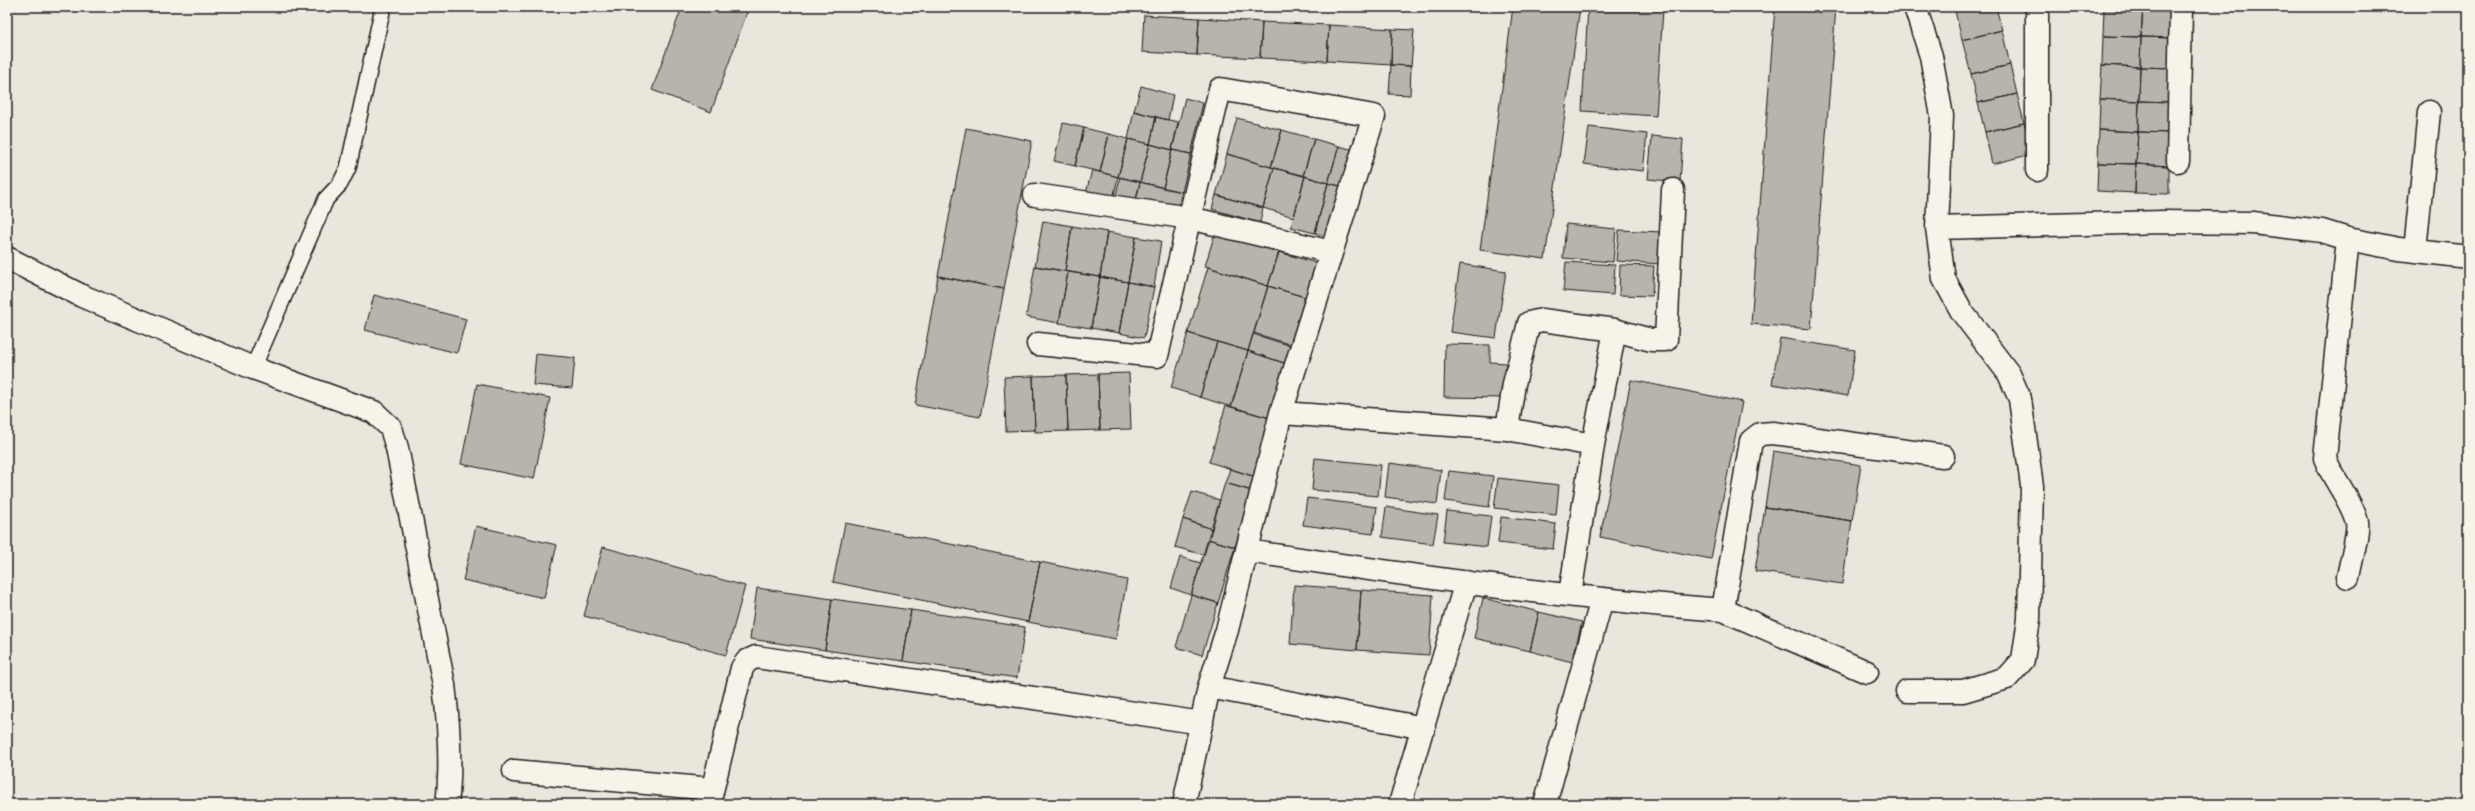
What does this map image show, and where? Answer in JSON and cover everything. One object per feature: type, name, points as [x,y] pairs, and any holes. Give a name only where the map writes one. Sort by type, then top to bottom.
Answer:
[{"type":"street","points":[[1907,691],[1963,691],[2007,678],[2023,660],[2029,619],[2032,486],[2020,399],[2008,374],[1962,312],[1944,279],[1937,228],[1942,116],[1931,56],[1914,7]]},
{"type":"street","points":[[2037,7],[2037,170]]},
{"type":"street","points":[[2178,161],[2181,7]]},
{"type":"street","points":[[1038,344],[1157,356],[1220,89],[1374,116],[1281,413],[1227,630],[1209,687],[1184,804]]},
{"type":"street","points":[[2415,250],[2430,112]]},
{"type":"street","points":[[1507,429],[1514,384],[1529,322],[1542,320],[1615,330],[1651,340],[1666,340],[1674,190]]},
{"type":"street","points":[[1035,194],[1190,218],[1331,252]]},
{"type":"street","points":[[1937,228],[2155,223],[2253,223],[2322,231],[2348,239],[2468,257]]},
{"type":"street","points":[[2348,239],[2325,458],[2332,476],[2349,504],[2357,523],[2348,577]]},
{"type":"street","points":[[7,258],[82,296],[252,368],[374,412],[391,428],[398,448],[444,685],[449,720],[450,779],[447,804]]},
{"type":"street","points":[[1570,595],[1593,446],[1615,330]]},
{"type":"street","points":[[1281,413],[1507,429],[1593,446]]},
{"type":"street","points":[[1723,610],[1751,441],[1760,434],[1773,433],[1943,456]]},
{"type":"street","points":[[1246,551],[1466,582],[1602,599],[1723,610],[1867,672]]},
{"type":"street","points":[[1400,804],[1424,728],[1466,582]]},
{"type":"street","points":[[1545,804],[1602,599]]},
{"type":"street","points":[[514,771],[710,797],[742,668],[747,661],[756,657],[1202,722]]},
{"type":"street","points":[[1209,687],[1424,728]]},
{"type":"lane","points":[[252,368],[326,199],[340,184],[348,168],[383,7]]},
{"type":"building","points":[[682,7],[749,7],[711,112],[652,90]]},
{"type":"building","points":[[1513,7],[1580,7],[1545,259],[1480,250]]},
{"type":"building","points":[[1588,7],[1663,9],[1656,116],[1582,111]]},
{"type":"building","points":[[1775,7],[1836,7],[1811,329],[1751,324]]},
{"type":"building","points":[[1954,7],[1996,7],[2002,30],[1962,40]]},
{"type":"building","points":[[2104,7],[2143,7],[2141,37],[2103,36]]},
{"type":"building","points":[[2143,7],[2176,7],[2174,38],[2141,37]]},
{"type":"building","points":[[1144,15],[1199,18],[1197,55],[1142,52]]},
{"type":"building","points":[[1199,18],[1262,22],[1260,58],[1197,55]]},
{"type":"building","points":[[1262,22],[1329,25],[1327,61],[1260,58]]},
{"type":"building","points":[[1329,25],[1392,29],[1391,65],[1327,61]]},
{"type":"building","points":[[1392,29],[1414,30],[1411,66],[1391,65]]},
{"type":"building","points":[[2002,30],[2010,65],[1971,74],[1962,40]]},
{"type":"building","points":[[2103,36],[2141,37],[2140,67],[2102,65]]},
{"type":"building","points":[[2141,37],[2174,38],[2173,68],[2140,67]]},
{"type":"building","points":[[1391,65],[1411,66],[1410,95],[1389,94]]},
{"type":"building","points":[[2010,65],[2017,94],[1978,103],[1971,74]]},
{"type":"building","points":[[2102,65],[2140,67],[2139,101],[2100,99]]},
{"type":"building","points":[[2140,67],[2173,68],[2172,102],[2139,101]]},
{"type":"building","points":[[1141,86],[1173,95],[1168,120],[1134,111]]},
{"type":"building","points":[[2017,94],[2024,123],[1985,132],[1978,103]]},
{"type":"building","points":[[1185,98],[1203,103],[1191,154],[1172,150]]},
{"type":"building","points":[[2100,99],[2139,101],[2138,132],[2099,130]]},
{"type":"building","points":[[2139,101],[2172,102],[2171,133],[2138,132]]},
{"type":"building","points":[[1134,111],[1156,117],[1150,144],[1128,139]]},
{"type":"building","points":[[1156,117],[1178,122],[1172,150],[1150,144]]},
{"type":"building","points":[[1237,118],[1282,130],[1271,167],[1227,154]]},
{"type":"building","points":[[1063,123],[1084,128],[1075,166],[1054,161]]},
{"type":"building","points":[[2024,123],[2032,154],[1992,164],[1985,132]]},
{"type":"building","points":[[1589,127],[1647,134],[1643,171],[1584,164]]},
{"type":"building","points":[[966,128],[1032,141],[1004,289],[938,276]]},
{"type":"building","points":[[1084,128],[1109,134],[1100,172],[1075,166]]},
{"type":"building","points":[[1282,130],[1314,139],[1303,176],[1271,167]]},
{"type":"building","points":[[2099,130],[2138,132],[2136,164],[2098,163]]},
{"type":"building","points":[[2138,132],[2171,133],[2169,166],[2136,164]]},
{"type":"building","points":[[1109,134],[1128,139],[1118,177],[1100,172]]},
{"type":"building","points":[[1652,136],[1683,139],[1680,182],[1648,179]]},
{"type":"building","points":[[1128,139],[1150,144],[1140,182],[1118,177]]},
{"type":"building","points":[[1314,139],[1339,146],[1328,183],[1303,176]]},
{"type":"building","points":[[1150,144],[1172,150],[1163,188],[1140,182]]},
{"type":"building","points":[[1339,146],[1358,151],[1348,188],[1328,183]]},
{"type":"building","points":[[1172,150],[1191,154],[1182,192],[1163,188]]},
{"type":"building","points":[[1227,154],[1274,168],[1263,208],[1216,195]]},
{"type":"building","points":[[2098,163],[2136,164],[2135,193],[2097,191]]},
{"type":"building","points":[[2136,164],[2169,166],[2169,194],[2135,193]]},
{"type":"building","points":[[1274,168],[1305,176],[1294,217],[1263,208]]},
{"type":"building","points":[[1092,170],[1118,177],[1113,199],[1086,193]]},
{"type":"building","points":[[1305,176],[1328,183],[1315,233],[1291,227]]},
{"type":"building","points":[[1120,177],[1140,182],[1136,200],[1116,195]]},
{"type":"building","points":[[1140,182],[1182,192],[1177,210],[1136,200]]},
{"type":"building","points":[[1328,183],[1348,188],[1334,239],[1315,233]]},
{"type":"building","points":[[1216,195],[1263,208],[1260,223],[1212,209]]},
{"type":"building","points":[[1043,221],[1072,226],[1065,271],[1035,266]]},
{"type":"building","points":[[1566,224],[1616,229],[1613,262],[1563,258]]},
{"type":"building","points":[[1072,226],[1107,232],[1100,277],[1065,271]]},
{"type":"building","points":[[1619,230],[1663,232],[1660,264],[1616,261]]},
{"type":"building","points":[[1107,232],[1136,237],[1128,282],[1100,277]]},
{"type":"building","points":[[1215,233],[1279,252],[1268,286],[1205,266]]},
{"type":"building","points":[[1136,237],[1161,241],[1154,287],[1128,282]]},
{"type":"building","points":[[1279,252],[1326,266],[1315,300],[1268,286]]},
{"type":"building","points":[[1566,262],[1615,265],[1613,295],[1563,291]]},
{"type":"building","points":[[1460,264],[1506,271],[1496,338],[1450,332]]},
{"type":"building","points":[[1620,265],[1654,266],[1652,296],[1619,295]]},
{"type":"building","points":[[1035,266],[1068,272],[1059,323],[1026,317]]},
{"type":"building","points":[[1208,267],[1268,286],[1248,351],[1188,333]]},
{"type":"building","points":[[1068,272],[1100,277],[1091,328],[1059,323]]},
{"type":"building","points":[[938,276],[1004,289],[980,417],[915,405]]},
{"type":"building","points":[[1100,277],[1128,282],[1119,333],[1091,328]]},
{"type":"building","points":[[1128,282],[1154,287],[1144,338],[1119,333]]},
{"type":"building","points":[[1268,286],[1315,300],[1301,348],[1254,333]]},
{"type":"building","points":[[374,295],[466,319],[457,353],[365,330]]},
{"type":"building","points":[[1188,333],[1217,342],[1200,397],[1171,388]]},
{"type":"building","points":[[1253,334],[1295,347],[1290,365],[1248,351]]},
{"type":"building","points":[[1780,338],[1855,350],[1848,396],[1772,384]]},
{"type":"building","points":[[1217,342],[1248,351],[1231,407],[1200,397]]},
{"type":"building","points":[[1445,344],[1490,345],[1490,362],[1506,363],[1505,398],[1444,397]]},
{"type":"building","points":[[1248,351],[1290,365],[1273,419],[1231,407]]},
{"type":"building","points":[[536,354],[575,358],[572,388],[533,385]]},
{"type":"building","points":[[1129,373],[1131,429],[1100,430],[1098,374]]},
{"type":"building","points":[[1098,374],[1100,430],[1068,431],[1066,375]]},
{"type":"building","points":[[1066,375],[1068,431],[1035,432],[1033,376]]},
{"type":"building","points":[[1033,376],[1035,430],[1006,431],[1004,377]]},
{"type":"building","points":[[1631,380],[1742,402],[1711,559],[1600,537]]},
{"type":"building","points":[[477,384],[550,398],[534,479],[461,464]]},
{"type":"building","points":[[1226,405],[1273,419],[1256,477],[1209,462]]},
{"type":"building","points":[[1773,451],[1861,465],[1852,521],[1765,507]]},
{"type":"building","points":[[1315,458],[1381,465],[1378,496],[1312,490]]},
{"type":"building","points":[[1389,463],[1441,470],[1437,504],[1385,497]]},
{"type":"building","points":[[1230,469],[1256,477],[1252,491],[1225,483]]},
{"type":"building","points":[[1449,471],[1493,476],[1489,507],[1445,501]]},
{"type":"building","points":[[1498,478],[1559,485],[1556,515],[1494,508]]},
{"type":"building","points":[[1225,483],[1252,491],[1235,547],[1208,539]]},
{"type":"building","points":[[1192,492],[1220,500],[1212,529],[1183,519]]},
{"type":"building","points":[[1307,498],[1377,507],[1373,534],[1303,525]]},
{"type":"building","points":[[1386,507],[1438,515],[1433,544],[1382,537]]},
{"type":"building","points":[[1765,507],[1852,521],[1842,584],[1755,571]]},
{"type":"building","points":[[1447,511],[1491,516],[1487,547],[1443,542]]},
{"type":"building","points":[[1501,517],[1556,524],[1553,549],[1498,543]]},
{"type":"building","points":[[1183,519],[1212,529],[1204,555],[1175,547]]},
{"type":"building","points":[[845,523],[1040,562],[1028,622],[833,582]]},
{"type":"building","points":[[476,526],[557,545],[544,598],[463,580]]},
{"type":"building","points":[[1208,539],[1235,547],[1218,603],[1191,595]]},
{"type":"building","points":[[603,547],[745,586],[726,655],[584,616]]},
{"type":"building","points":[[1180,557],[1201,563],[1191,595],[1171,588]]},
{"type":"building","points":[[1040,562],[1127,580],[1116,639],[1028,622]]},
{"type":"building","points":[[1294,585],[1361,590],[1357,650],[1290,644]]},
{"type":"building","points":[[757,588],[832,599],[825,650],[750,639]]},
{"type":"building","points":[[1361,590],[1433,595],[1429,655],[1357,650]]},
{"type":"building","points":[[1191,595],[1218,603],[1202,655],[1176,647]]},
{"type":"building","points":[[1483,598],[1539,612],[1530,651],[1474,638]]},
{"type":"building","points":[[832,599],[911,610],[903,661],[825,650]]},
{"type":"building","points":[[911,610],[1025,627],[1017,678],[903,661]]},
{"type":"building","points":[[1539,612],[1582,622],[1572,662],[1530,651]]}]
